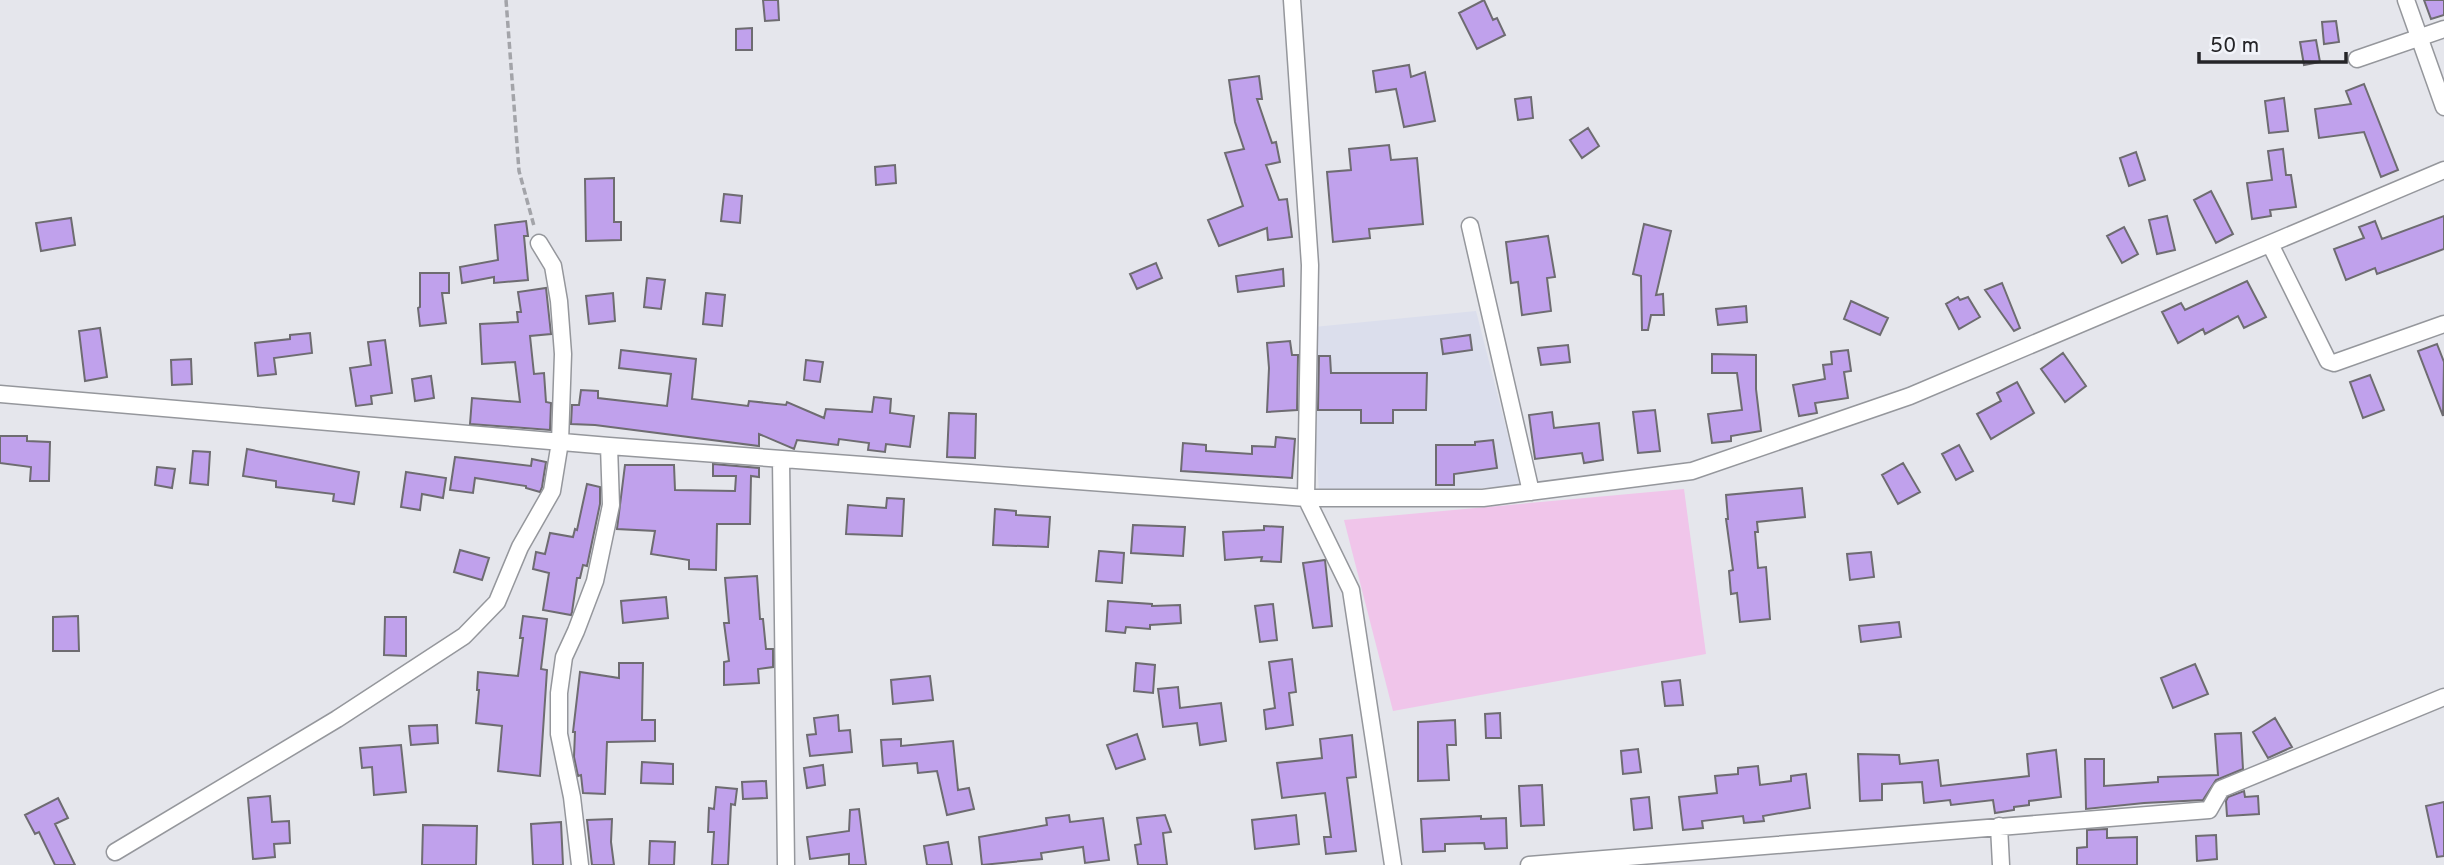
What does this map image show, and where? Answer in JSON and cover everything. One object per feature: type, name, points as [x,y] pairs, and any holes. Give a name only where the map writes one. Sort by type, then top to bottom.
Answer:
[{"type":"street","points":[[1292,0],[1310,265],[1306,498],[1351,590],[1393,865]]},
{"type":"street","points":[[2406,0],[2444,107]]},
{"type":"street","points":[[2357,59],[2444,29]]},
{"type":"street","points":[[0,394],[609,446],[1306,498],[1483,498],[1692,471],[1910,396],[2444,170]]},
{"type":"street","points":[[1470,226],[1531,492]]},
{"type":"street","points":[[115,852],[325,726],[464,636],[496,602],[520,547],[552,491],[561,442],[563,354],[559,301],[552,265],[539,243]]},
{"type":"street","points":[[2270,244],[2328,361],[2341,362],[2444,324]]},
{"type":"street","points":[[580,865],[572,797],[559,734],[559,693],[564,657],[595,581],[611,505],[609,446]]},
{"type":"street","points":[[780,459],[786,865]]},
{"type":"street","points":[[1529,865],[2209,810],[2221,789],[2444,697]]},
{"type":"street","points":[[1998,826],[2001,865]]},
{"type":"path","points":[[506,0],[519,171],[539,243]]},
{"type":"shaded area","points":[[1476,311],[1521,486],[1408,492],[1319,490],[1310,373],[1314,327]]},
{"type":"shaded area","points":[[1684,489],[1706,654],[1393,711],[1344,520]]},
{"type":"building","points":[[763,0],[778,0],[779,20],[765,21]]},
{"type":"building","points":[[1484,0],[1493,20],[1497,18],[1505,35],[1477,49],[1459,13]]},
{"type":"building","points":[[2424,0],[2444,0],[2444,15],[2431,19]]},
{"type":"building","points":[[2336,21],[2339,42],[2324,44],[2322,22]]},
{"type":"building","points":[[752,28],[752,50],[736,50],[736,29]]},
{"type":"building","points":[[2316,40],[2320,62],[2304,65],[2300,42]]},
{"type":"building","points":[[1409,65],[1411,77],[1425,72],[1435,121],[1404,127],[1396,89],[1376,92],[1373,71]]},
{"type":"building","points":[[1259,76],[1262,99],[1257,99],[1272,143],[1276,142],[1280,162],[1266,165],[1279,200],[1287,199],[1292,237],[1268,240],[1267,228],[1219,246],[1208,220],[1243,206],[1225,153],[1244,149],[1235,122],[1229,80]]},
{"type":"building","points":[[2364,84],[2398,170],[2381,177],[2364,132],[2319,138],[2315,109],[2351,104],[2346,91]]},
{"type":"building","points":[[1531,97],[1533,118],[1518,120],[1515,99]]},
{"type":"building","points":[[2284,98],[2288,131],[2269,133],[2265,101]]},
{"type":"building","points":[[1588,128],[1599,146],[1582,158],[1570,140]]},
{"type":"building","points":[[1389,145],[1391,160],[1417,158],[1423,224],[1369,229],[1370,238],[1333,242],[1327,172],[1351,170],[1349,149]]},
{"type":"building","points":[[2283,149],[2286,175],[2291,175],[2296,207],[2270,210],[2271,216],[2252,219],[2247,183],[2272,180],[2268,151]]},
{"type":"building","points":[[2136,152],[2145,180],[2129,186],[2120,158]]},
{"type":"building","points":[[895,165],[896,183],[876,185],[875,167]]},
{"type":"building","points":[[614,178],[614,222],[621,222],[621,240],[586,241],[585,179]]},
{"type":"building","points":[[2211,191],[2233,234],[2216,243],[2194,200]]},
{"type":"building","points":[[724,194],[742,196],[740,223],[721,221]]},
{"type":"building","points":[[2167,216],[2175,250],[2157,254],[2149,220]]},
{"type":"building","points":[[2444,216],[2444,249],[2377,274],[2375,268],[2346,280],[2334,249],[2364,238],[2359,227],[2375,221],[2382,239]]},
{"type":"building","points":[[71,218],[75,245],[41,251],[36,223]]},
{"type":"building","points":[[526,221],[528,236],[524,236],[528,280],[494,283],[494,277],[462,283],[460,267],[498,260],[495,225]]},
{"type":"building","points":[[1644,224],[1671,231],[1656,295],[1663,294],[1664,315],[1651,315],[1648,330],[1642,330],[1641,276],[1633,274]]},
{"type":"building","points":[[2124,227],[2138,254],[2122,263],[2107,236]]},
{"type":"building","points":[[1548,236],[1555,277],[1547,278],[1551,311],[1522,315],[1518,282],[1511,283],[1506,242]]},
{"type":"building","points":[[1156,263],[1162,278],[1137,289],[1130,274]]},
{"type":"building","points":[[1283,269],[1284,286],[1238,292],[1236,276]]},
{"type":"building","points":[[420,273],[449,273],[449,293],[442,293],[446,323],[420,326]]},
{"type":"building","points":[[647,278],[665,280],[661,309],[644,307]]},
{"type":"building","points":[[2247,281],[2266,317],[2244,328],[2238,316],[2205,334],[2203,329],[2178,343],[2162,312],[2181,303],[2185,310]]},
{"type":"building","points":[[2002,283],[2020,328],[2014,331],[1985,290]]},
{"type":"building","points":[[546,288],[551,334],[530,336],[534,374],[544,373],[546,402],[551,403],[550,430],[470,424],[472,398],[520,402],[515,362],[482,364],[480,324],[518,322],[517,312],[521,312],[518,292]]},
{"type":"building","points":[[613,293],[615,321],[589,324],[586,296]]},
{"type":"building","points":[[706,293],[725,295],[722,326],[703,324]]},
{"type":"building","points":[[1958,297],[1960,300],[1968,297],[1980,317],[1959,329],[1946,304]]},
{"type":"building","points":[[1851,301],[1888,318],[1880,335],[1844,319]]},
{"type":"building","points":[[1746,306],[1747,322],[1718,325],[1716,309]]},
{"type":"building","points":[[100,328],[107,377],[85,381],[79,331]]},
{"type":"building","points":[[310,333],[312,353],[274,358],[276,374],[258,376],[255,343],[290,339],[290,335]]},
{"type":"building","points":[[1470,335],[1472,350],[1443,354],[1441,339]]},
{"type":"building","points":[[385,340],[392,393],[371,396],[372,404],[356,406],[350,368],[371,365],[368,342]]},
{"type":"building","points":[[1290,341],[1292,355],[1298,355],[1297,410],[1267,412],[1267,343]]},
{"type":"building","points":[[2437,344],[2444,362],[2443,416],[2418,351]]},
{"type":"building","points":[[1568,345],[1570,362],[1541,365],[1538,348]]},
{"type":"building","points":[[621,350],[696,359],[692,399],[748,406],[749,401],[786,405],[787,402],[824,418],[826,409],[872,412],[874,397],[891,399],[890,413],[914,416],[910,447],[886,444],[885,452],[868,450],[869,443],[839,439],[838,445],[797,440],[794,449],[759,434],[759,446],[571,424],[572,405],[579,405],[581,390],[598,391],[598,398],[667,406],[671,374],[619,368]]},
{"type":"building","points":[[1848,350],[1851,371],[1844,372],[1848,398],[1815,403],[1817,413],[1799,416],[1793,385],[1825,379],[1823,365],[1832,364],[1831,352]]},
{"type":"building","points":[[2063,353],[2086,386],[2065,402],[2041,369]]},
{"type":"building","points":[[1712,354],[1756,355],[1756,389],[1761,431],[1731,436],[1731,441],[1712,443],[1708,414],[1742,410],[1737,373],[1712,373]]},
{"type":"building","points":[[1319,356],[1330,356],[1331,373],[1427,373],[1426,410],[1393,410],[1393,423],[1361,423],[1361,410],[1318,410]]},
{"type":"building","points":[[191,359],[192,384],[172,385],[171,360]]},
{"type":"building","points":[[806,360],[823,362],[820,382],[804,380]]},
{"type":"building","points":[[2370,375],[2384,410],[2363,418],[2350,382]]},
{"type":"building","points":[[431,376],[434,398],[415,401],[412,379]]},
{"type":"building","points":[[2017,382],[2034,413],[1991,439],[1977,414],[2001,401],[1997,393]]},
{"type":"building","points":[[1655,410],[1660,451],[1638,453],[1633,412]]},
{"type":"building","points":[[1552,412],[1554,428],[1599,423],[1603,460],[1584,463],[1582,453],[1535,459],[1529,415]]},
{"type":"building","points":[[949,413],[976,414],[975,458],[947,457]]},
{"type":"building","points":[[0,436],[27,436],[27,441],[50,442],[49,481],[30,481],[31,467],[0,463]]},
{"type":"building","points":[[1276,437],[1295,439],[1292,478],[1181,471],[1183,443],[1206,445],[1206,451],[1252,454],[1252,446],[1275,447]]},
{"type":"building","points":[[1493,440],[1497,468],[1454,474],[1454,485],[1436,485],[1436,445],[1475,445],[1475,442]]},
{"type":"building","points":[[1959,445],[1973,471],[1956,480],[1942,454]]},
{"type":"building","points":[[247,449],[359,472],[354,504],[333,501],[334,494],[276,487],[276,481],[243,476]]},
{"type":"building","points":[[193,451],[210,452],[208,485],[190,483]]},
{"type":"building","points":[[455,457],[531,466],[532,459],[546,462],[542,487],[540,492],[526,486],[475,478],[473,493],[450,490]]},
{"type":"building","points":[[1903,463],[1920,492],[1898,504],[1882,475]]},
{"type":"building","points":[[713,464],[759,468],[759,477],[751,476],[750,524],[717,524],[716,570],[689,569],[689,560],[651,554],[655,531],[617,529],[625,465],[674,465],[675,490],[735,491],[736,476],[713,476]]},
{"type":"building","points":[[157,467],[175,469],[172,488],[155,485]]},
{"type":"building","points":[[406,472],[446,478],[443,498],[422,494],[420,510],[401,507]]},
{"type":"building","points":[[587,484],[600,487],[600,504],[587,566],[583,565],[580,578],[577,578],[571,615],[543,610],[549,573],[533,569],[536,552],[545,554],[550,533],[573,537]]},
{"type":"building","points":[[1802,488],[1805,517],[1757,522],[1758,532],[1755,532],[1758,568],[1766,567],[1770,619],[1740,622],[1737,593],[1731,594],[1729,571],[1733,570],[1726,519],[1726,495]]},
{"type":"building","points":[[887,498],[904,499],[902,536],[846,534],[848,505],[886,508]]},
{"type":"building","points":[[995,509],[1016,511],[1016,515],[1050,517],[1048,547],[993,545]]},
{"type":"building","points":[[1133,525],[1185,527],[1183,556],[1131,553]]},
{"type":"building","points":[[1264,526],[1283,527],[1281,562],[1261,561],[1262,557],[1225,560],[1223,532],[1264,530]]},
{"type":"building","points":[[460,550],[489,558],[482,580],[454,572]]},
{"type":"building","points":[[1099,551],[1124,553],[1122,583],[1096,581]]},
{"type":"building","points":[[1871,552],[1874,577],[1850,580],[1847,554]]},
{"type":"building","points":[[1325,560],[1332,626],[1313,628],[1303,563]]},
{"type":"building","points":[[757,576],[760,619],[763,619],[766,649],[773,649],[773,667],[758,669],[759,683],[724,685],[724,662],[729,661],[724,623],[729,623],[725,578]]},
{"type":"building","points":[[666,597],[668,618],[623,623],[621,601]]},
{"type":"building","points":[[1108,601],[1152,606],[1180,605],[1181,623],[1150,625],[1150,629],[1126,627],[1125,633],[1106,631]]},
{"type":"building","points":[[1273,604],[1277,640],[1260,642],[1255,606]]},
{"type":"building","points":[[78,616],[79,651],[53,651],[53,617]]},
{"type":"building","points":[[523,616],[547,619],[541,669],[547,670],[540,776],[498,771],[502,726],[476,723],[478,672],[518,676]]},
{"type":"building","points":[[385,617],[406,617],[406,656],[384,655]]},
{"type":"building","points":[[1899,622],[1901,637],[1861,642],[1859,626]]},
{"type":"building","points":[[1292,659],[1296,692],[1289,693],[1293,725],[1266,729],[1264,710],[1275,708],[1269,662]]},
{"type":"building","points":[[619,663],[643,663],[642,720],[655,720],[655,741],[607,742],[605,794],[583,793],[581,775],[578,776],[574,757],[573,732],[580,672],[619,678]]},
{"type":"building","points":[[1136,663],[1155,665],[1153,693],[1134,691]]},
{"type":"building","points":[[2195,664],[2208,694],[2173,708],[2161,678]]},
{"type":"building","points":[[930,676],[933,700],[893,704],[891,680]]},
{"type":"building","points":[[1680,680],[1683,705],[1665,706],[1662,682]]},
{"type":"building","points":[[1178,687],[1180,708],[1221,703],[1226,741],[1200,745],[1197,723],[1163,727],[1158,689]]},
{"type":"building","points":[[1500,713],[1501,738],[1486,738],[1485,714]]},
{"type":"building","points":[[838,715],[839,731],[850,730],[852,752],[810,756],[807,735],[816,734],[814,718]]},
{"type":"building","points":[[2275,718],[2292,747],[2268,758],[2253,732]]},
{"type":"building","points":[[1455,720],[1456,745],[1447,745],[1449,780],[1418,781],[1418,722]]},
{"type":"building","points":[[437,725],[438,743],[411,745],[409,726]]},
{"type":"building","points":[[2241,733],[2243,769],[2216,780],[2203,800],[2086,809],[2085,759],[2104,759],[2104,786],[2158,782],[2158,777],[2218,775],[2215,734]]},
{"type":"building","points":[[1137,734],[1145,759],[1116,769],[1107,745]]},
{"type":"building","points":[[1352,735],[1356,777],[1347,778],[1356,851],[1326,854],[1324,837],[1331,837],[1325,793],[1282,798],[1277,763],[1322,758],[1320,739]]},
{"type":"building","points":[[901,739],[901,746],[953,741],[958,790],[969,788],[974,809],[947,815],[937,771],[918,773],[917,763],[883,766],[881,740]]},
{"type":"building","points":[[401,745],[406,792],[374,795],[372,767],[362,768],[360,748]]},
{"type":"building","points":[[1638,749],[1641,772],[1623,774],[1621,751]]},
{"type":"building","points":[[2056,750],[2061,797],[2029,801],[2029,805],[2014,807],[2014,810],[1995,813],[1993,800],[1951,805],[1950,800],[1924,803],[1922,782],[1882,784],[1882,800],[1860,801],[1858,754],[1899,755],[1900,764],[1938,760],[1941,786],[2029,776],[2027,754]]},
{"type":"building","points":[[642,762],[673,764],[673,784],[641,783]]},
{"type":"building","points":[[823,765],[825,785],[807,788],[804,768]]},
{"type":"building","points":[[1758,766],[1760,785],[1791,781],[1791,776],[1806,774],[1810,808],[1763,816],[1764,821],[1744,823],[1743,816],[1702,821],[1703,828],[1683,830],[1679,797],[1717,793],[1715,776],[1738,774],[1738,768]]},
{"type":"building","points":[[766,781],[767,798],[743,799],[742,782]]},
{"type":"building","points":[[1542,785],[1544,825],[1521,826],[1519,786]]},
{"type":"building","points":[[716,787],[737,789],[735,805],[731,804],[728,865],[712,865],[714,832],[708,832],[709,808],[714,809]]},
{"type":"building","points":[[2244,791],[2245,797],[2258,796],[2259,814],[2227,816],[2228,797]]},
{"type":"building","points":[[270,796],[272,822],[289,821],[290,843],[274,844],[275,857],[253,859],[248,798]]},
{"type":"building","points":[[1649,797],[1652,828],[1634,830],[1631,799]]},
{"type":"building","points":[[58,798],[68,818],[55,824],[75,865],[55,865],[39,832],[35,834],[25,815]]},
{"type":"building","points":[[2444,802],[2444,856],[2437,857],[2426,806]]},
{"type":"building","points":[[859,809],[866,865],[849,865],[849,854],[810,859],[807,837],[849,831],[850,810]]},
{"type":"building","points":[[1069,815],[1070,822],[1103,818],[1109,860],[1085,863],[1083,847],[1041,853],[1042,859],[982,865],[979,837],[1047,825],[1046,818]]},
{"type":"building","points":[[1165,815],[1171,832],[1163,833],[1167,865],[1138,865],[1135,845],[1141,844],[1137,818]]},
{"type":"building","points":[[1296,815],[1299,844],[1255,849],[1252,820]]},
{"type":"building","points":[[1481,816],[1481,819],[1506,818],[1507,848],[1485,849],[1484,843],[1445,844],[1445,851],[1423,852],[1421,819]]},
{"type":"building","points":[[612,819],[614,865],[592,865],[587,820]]},
{"type":"building","points":[[561,822],[563,865],[533,865],[531,824]]},
{"type":"building","points":[[423,825],[477,826],[476,865],[422,865]]},
{"type":"building","points":[[2107,829],[2107,838],[2137,837],[2137,865],[2077,865],[2077,848],[2087,847],[2087,830]]},
{"type":"building","points":[[2216,835],[2217,859],[2197,861],[2196,836]]},
{"type":"building","points":[[650,841],[675,842],[674,865],[649,865]]},
{"type":"building","points":[[948,842],[952,865],[927,865],[924,846]]}]
